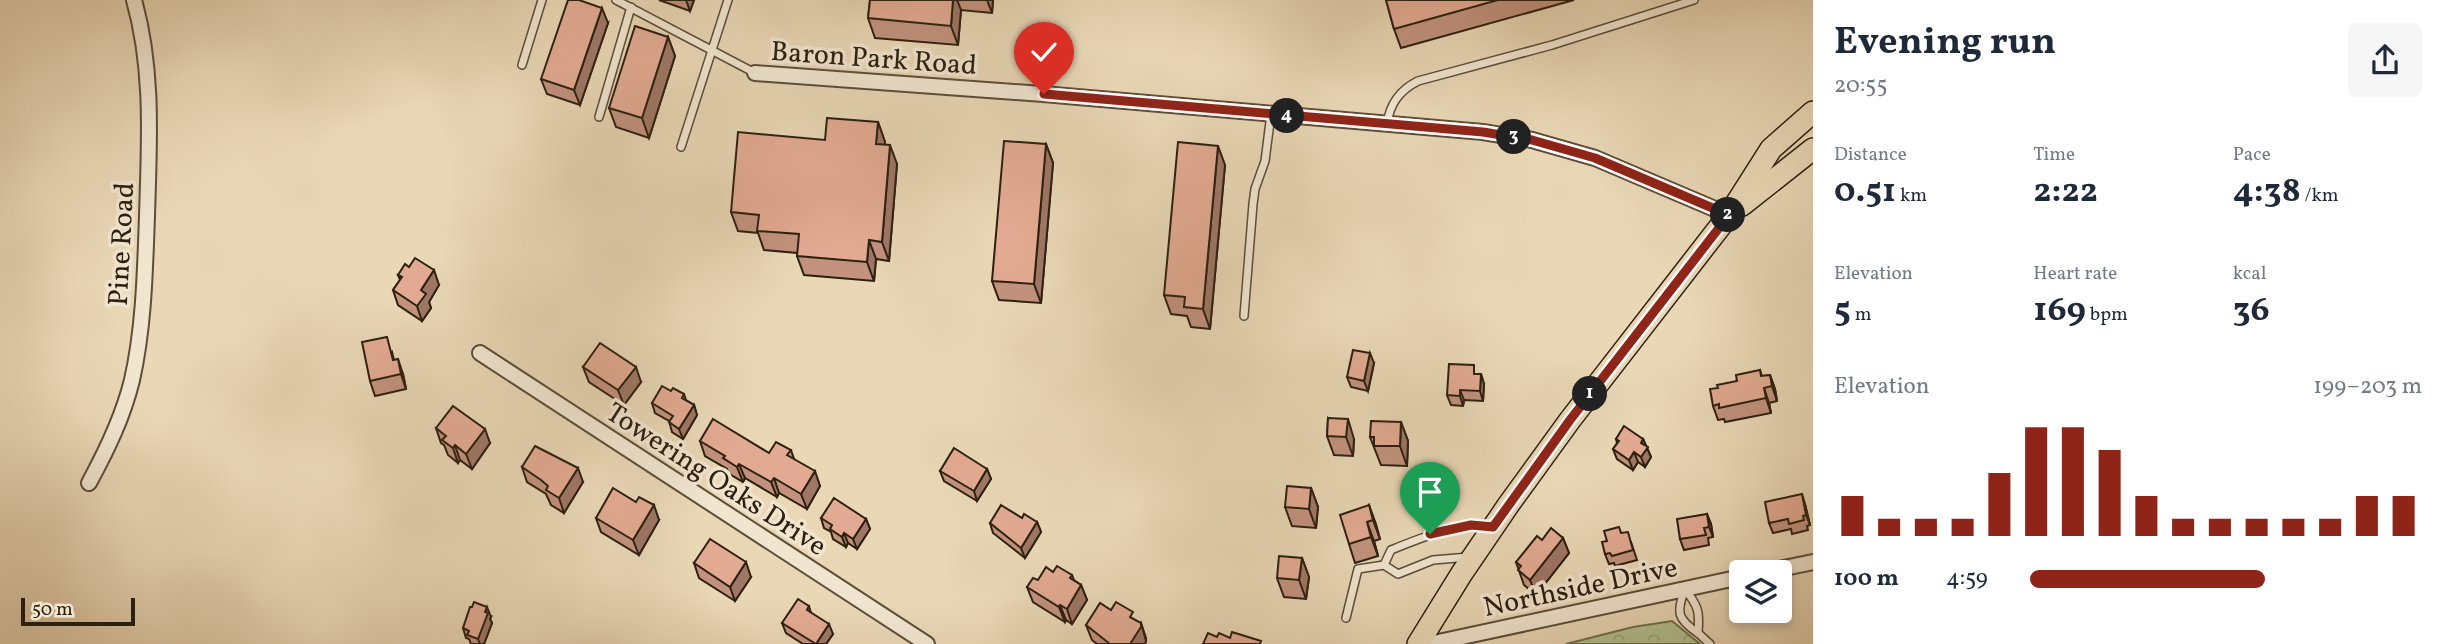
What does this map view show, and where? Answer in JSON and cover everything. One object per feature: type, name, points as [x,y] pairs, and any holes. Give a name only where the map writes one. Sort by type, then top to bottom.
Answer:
[{"type":"main road","points":[[1418,644],[1493,527],[1570,420],[1729,215],[1770,149],[1813,112]]},
{"type":"main road","points":[[1729,215],[1813,149]]},
{"type":"street","name":"Pine Road","points":[[89,483],[122,414],[138,346],[145,262],[150,112],[147,71],[134,0]]},
{"type":"street","name":"Baron Park Road","points":[[755,73],[1044,94],[1483,132],[1532,140],[1595,158],[1729,215]]},
{"type":"street","name":"Towering Oaks Drive","points":[[480,353],[928,644]]},
{"type":"street","points":[[1792,566],[1813,562]]},
{"type":"street","name":"Northside Drive","points":[[1429,644],[1729,580]]},
{"type":"lane","points":[[522,65],[542,0]]},
{"type":"lane","points":[[616,0],[755,73]]},
{"type":"lane","points":[[681,147],[728,0]]},
{"type":"lane","points":[[1387,124],[1393,102],[1407,87],[1418,81],[1552,45],[1694,0]]},
{"type":"lane","points":[[599,117],[631,7]]},
{"type":"lane","points":[[1244,316],[1253,204],[1265,161],[1271,114]]},
{"type":"lane","points":[[1384,565],[1391,550],[1430,534],[1471,525],[1493,527]]},
{"type":"lane","points":[[1346,618],[1358,569],[1384,565],[1398,574],[1433,560],[1473,556]]},
{"type":"lane","points":[[1685,589],[1679,612],[1684,623],[1710,644]]},
{"type":"lane","points":[[1685,589],[1696,603],[1699,615],[1698,633]]},
{"type":"green space","points":[[1672,621],[1700,644],[1566,644],[1633,627]]},
{"type":"building","points":[[568,0],[579,0],[602,8],[574,90],[541,79]]},
{"type":"building","points":[[870,0],[953,0],[951,26],[868,18]]},
{"type":"building","points":[[1386,0],[1498,0],[1394,29]]},
{"type":"building","points":[[635,26],[668,37],[642,118],[609,108]]},
{"type":"building","points":[[827,118],[878,122],[876,144],[890,145],[882,242],[869,240],[867,262],[797,256],[799,234],[757,231],[759,215],[731,212],[738,132],[825,140]]},
{"type":"building","points":[[1004,141],[1046,144],[1034,284],[992,281]]},
{"type":"building","points":[[1178,142],[1218,146],[1203,309],[1184,307],[1185,297],[1164,295]]},
{"type":"building","points":[[415,258],[434,270],[421,290],[426,294],[417,306],[393,290],[402,277],[398,275],[405,264],[409,267]]},
{"type":"building","points":[[387,337],[393,360],[398,359],[401,374],[370,381],[362,342]]},
{"type":"building","points":[[600,343],[636,367],[618,390],[583,367]]},
{"type":"building","points":[[1353,350],[1370,353],[1364,381],[1347,377]]},
{"type":"building","points":[[1449,364],[1474,365],[1474,374],[1481,374],[1480,391],[1460,390],[1460,396],[1447,395]]},
{"type":"building","points":[[1760,370],[1761,376],[1770,375],[1772,386],[1764,388],[1766,398],[1719,408],[1719,404],[1713,406],[1710,389],[1737,381],[1736,375]]},
{"type":"building","points":[[662,386],[684,394],[682,398],[694,405],[679,429],[669,422],[673,416],[652,403]]},
{"type":"building","points":[[453,406],[485,429],[466,454],[455,445],[453,448],[442,440],[446,436],[436,428]]},
{"type":"building","points":[[1328,418],[1348,419],[1346,437],[1327,436]]},
{"type":"building","points":[[713,419],[769,453],[776,442],[791,450],[787,455],[815,471],[801,494],[774,478],[771,482],[739,464],[737,467],[723,458],[725,456],[700,441]]},
{"type":"building","points":[[1371,421],[1401,422],[1400,446],[1374,446],[1374,437],[1370,437]]},
{"type":"building","points":[[1624,426],[1643,439],[1641,443],[1648,447],[1641,457],[1634,452],[1629,460],[1613,449]]},
{"type":"building","points":[[535,446],[578,468],[559,498],[546,490],[548,486],[541,480],[522,467]]},
{"type":"building","points":[[954,448],[987,469],[974,491],[940,471]]},
{"type":"building","points":[[1287,486],[1311,488],[1309,509],[1285,507]]},
{"type":"building","points":[[613,488],[636,502],[639,497],[654,505],[633,540],[596,518]]},
{"type":"building","points":[[1802,494],[1806,515],[1803,516],[1804,520],[1789,524],[1788,519],[1769,523],[1765,502]]},
{"type":"building","points":[[834,498],[866,519],[853,539],[844,533],[842,537],[830,529],[832,525],[821,518]]},
{"type":"building","points":[[1001,505],[1022,518],[1024,514],[1037,522],[1021,548],[990,523]]},
{"type":"building","points":[[1369,505],[1373,520],[1367,522],[1371,537],[1349,544],[1340,515]]},
{"type":"building","points":[[1707,514],[1709,527],[1704,528],[1706,535],[1680,539],[1677,519]]},
{"type":"building","points":[[1619,527],[1621,533],[1628,532],[1633,550],[1612,556],[1610,553],[1605,554],[1602,542],[1607,541],[1604,531]]},
{"type":"building","points":[[1551,528],[1563,538],[1530,580],[1518,570],[1521,566],[1516,562],[1537,536],[1542,540]]},
{"type":"building","points":[[710,539],[746,562],[730,587],[694,563]]},
{"type":"building","points":[[1279,556],[1302,558],[1299,580],[1277,578]]},
{"type":"building","points":[[1057,566],[1072,575],[1070,578],[1081,585],[1067,609],[1060,605],[1059,607],[1027,587],[1033,578],[1038,580],[1046,567],[1053,572]]},
{"type":"building","points":[[798,599],[809,606],[807,610],[829,624],[816,644],[782,623]]},
{"type":"building","points":[[474,602],[487,607],[485,612],[488,613],[478,639],[467,635],[469,631],[463,628]]},
{"type":"building","points":[[1116,602],[1133,612],[1130,617],[1141,623],[1130,644],[1110,644],[1086,625],[1100,603],[1111,610]]},
{"type":"building","points":[[1232,632],[1261,641],[1260,644],[1203,644],[1208,633],[1217,637],[1219,633],[1230,638]]},
{"type":"route","points":[[1044,94],[1483,132],[1532,140],[1595,158],[1729,215],[1570,420],[1493,527],[1471,525],[1430,534]]}]
